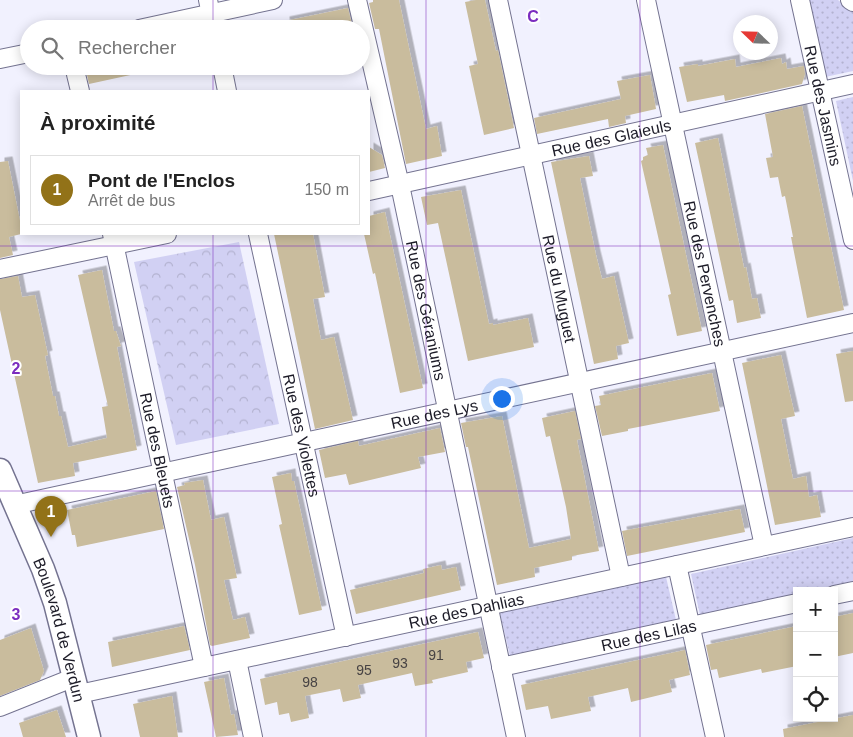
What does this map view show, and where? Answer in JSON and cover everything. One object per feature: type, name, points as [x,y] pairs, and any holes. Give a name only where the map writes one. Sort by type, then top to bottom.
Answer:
[{"type":"street","points":[[182,20],[273,0]]},
{"type":"street","name":"Rue des Géraniums","points":[[356,0],[361,20]]},
{"type":"street","name":"Rue du Muguet","points":[[498,0],[621,578]]},
{"type":"street","name":"Rue des Pervenches","points":[[646,0],[764,546]]},
{"type":"street","name":"Rue des Jasmins","points":[[800,0],[853,240]]},
{"type":"street","points":[[0,59],[20,55]]},
{"type":"street","name":"Rue des Géraniums","points":[[370,59],[400,185],[516,737]]},
{"type":"street","points":[[76,75],[80,90]]},
{"type":"street","points":[[224,75],[227,90]]},
{"type":"street","name":"Rue des Glaieuls","points":[[370,191],[853,84]]},
{"type":"street","points":[[0,269],[114,239],[156,235]]},
{"type":"street","name":"Rue des Violettes","points":[[258,235],[346,637]]},
{"type":"street","name":"Rue des Bleuets","points":[[114,239],[204,668]]},
{"type":"street","name":"Rue des Lys","points":[[14,505],[853,323]]},
{"type":"street","name":"Boulevard de Verdun","points":[[0,470],[50,587],[89,737]]},
{"type":"street","name":"Rue des Dahlias","points":[[0,706],[77,685],[204,668],[853,527]]},
{"type":"street","points":[[677,565],[715,737]]},
{"type":"street","points":[[838,594],[853,591]]},
{"type":"street","name":"Rue des Lilas","points":[[501,667],[793,604]]},
{"type":"street","points":[[237,660],[253,737]]},
{"type":"green space","points":[[808,0],[838,0],[853,12],[853,71],[825,77]]},
{"type":"green space","points":[[853,97],[853,181],[836,101]]},
{"type":"green space","points":[[239,242],[279,424],[176,445],[134,262]]},
{"type":"green space","points":[[853,538],[853,581],[827,587],[793,587],[793,595],[700,615],[691,574]]},
{"type":"green space","points":[[666,577],[676,620],[510,656],[500,613]]},
{"type":"building","points":[[373,0],[399,0],[426,129],[437,126],[442,156],[406,164],[379,29],[375,29],[369,3],[373,2]]},
{"type":"building","points":[[485,0],[496,51],[498,50],[514,128],[484,135],[469,66],[478,64],[465,2]]},
{"type":"building","points":[[348,8],[351,20],[290,20]]},
{"type":"building","points":[[781,58],[782,64],[786,62],[787,69],[804,66],[805,74],[802,84],[725,101],[724,95],[687,102],[679,67],[698,64],[698,66],[733,59],[735,60],[736,67]]},
{"type":"building","points":[[87,75],[130,75],[89,84]]},
{"type":"building","points":[[650,75],[656,109],[625,116],[626,123],[609,127],[608,119],[537,134],[534,118],[621,99],[617,81]]},
{"type":"building","points":[[802,106],[844,310],[807,318],[785,196],[782,197],[778,177],[770,178],[766,158],[773,157],[765,114]]},
{"type":"building","points":[[718,138],[744,268],[746,267],[752,299],[757,298],[761,318],[737,323],[733,300],[729,301],[695,143]]},
{"type":"building","points":[[663,145],[702,331],[677,336],[668,295],[671,294],[641,161],[643,157],[648,155],[646,148]]},
{"type":"building","points":[[370,148],[382,155],[385,168],[370,172]]},
{"type":"building","points":[[589,156],[593,176],[580,178],[596,255],[602,279],[614,276],[629,343],[616,346],[618,359],[594,364],[551,162]]},
{"type":"building","points":[[8,161],[20,221],[20,234],[9,237],[13,255],[0,258],[0,162]]},
{"type":"building","points":[[461,190],[489,324],[493,323],[493,325],[528,318],[534,347],[468,361],[438,223],[427,225],[421,197]]},
{"type":"building","points":[[385,212],[423,388],[400,393],[375,273],[373,274],[364,235],[370,235],[370,216]]},
{"type":"building","points":[[274,235],[313,235],[325,297],[313,299],[321,340],[334,337],[353,420],[315,429]]},
{"type":"building","points":[[102,270],[114,331],[116,331],[121,346],[117,347],[137,450],[73,463],[75,476],[38,483],[0,310],[0,279],[18,276],[22,297],[35,295],[48,355],[45,356],[53,396],[55,396],[59,416],[61,416],[68,447],[107,438],[102,407],[108,406],[78,275]]},
{"type":"building","points":[[853,351],[853,401],[845,402],[836,354]]},
{"type":"building","points":[[781,355],[795,416],[781,419],[793,479],[806,476],[809,497],[817,495],[821,517],[775,525],[742,363]]},
{"type":"building","points":[[712,373],[720,411],[602,436],[595,406],[601,405],[599,396]]},
{"type":"building","points":[[575,411],[581,439],[577,440],[599,551],[572,556],[572,560],[534,568],[535,577],[497,585],[468,447],[466,447],[461,423],[502,416],[529,548],[571,539],[550,436],[546,437],[542,418]]},
{"type":"building","points":[[440,428],[445,452],[418,457],[421,468],[349,485],[346,474],[325,478],[319,450],[358,441],[359,446]]},
{"type":"building","points":[[291,473],[322,610],[299,615],[279,525],[282,524],[272,477]]},
{"type":"building","points":[[203,480],[211,520],[224,517],[237,578],[224,580],[233,620],[245,617],[250,638],[212,646],[210,645],[195,565],[177,487],[185,485],[184,483]]},
{"type":"building","points":[[156,491],[164,529],[77,547],[75,535],[72,535],[67,510]]},
{"type":"building","points":[[740,509],[745,532],[627,556],[622,531]]},
{"type":"building","points":[[441,565],[442,570],[456,567],[461,590],[356,614],[350,590],[424,573],[423,569]]},
{"type":"building","points":[[853,613],[853,653],[838,656],[838,632],[838,616]]},
{"type":"building","points":[[184,626],[190,650],[112,667],[108,642]]},
{"type":"building","points":[[793,627],[793,667],[762,673],[761,669],[719,678],[717,669],[711,670],[706,645]]},
{"type":"building","points":[[31,628],[44,671],[40,680],[0,696],[0,640]]},
{"type":"building","points":[[478,632],[484,658],[466,662],[468,672],[432,680],[433,683],[415,686],[412,673],[358,685],[361,698],[343,702],[340,689],[305,696],[309,718],[291,722],[289,713],[279,715],[277,702],[265,705],[260,679]]},
{"type":"building","points":[[685,650],[690,675],[669,680],[672,692],[631,702],[628,688],[588,697],[591,711],[551,719],[548,706],[526,710],[521,685]]},
{"type":"building","points":[[224,678],[231,715],[234,714],[238,735],[216,737],[204,682]]},
{"type":"building","points":[[172,696],[178,737],[140,737],[133,704]]},
{"type":"building","points":[[57,710],[66,737],[23,737],[19,723]]},
{"type":"building","points":[[853,715],[853,737],[784,737],[783,729],[818,722],[838,722],[838,718]]},
{"type":"place","name":"Pont de l'Enclos","points":[[51,537]]}]
